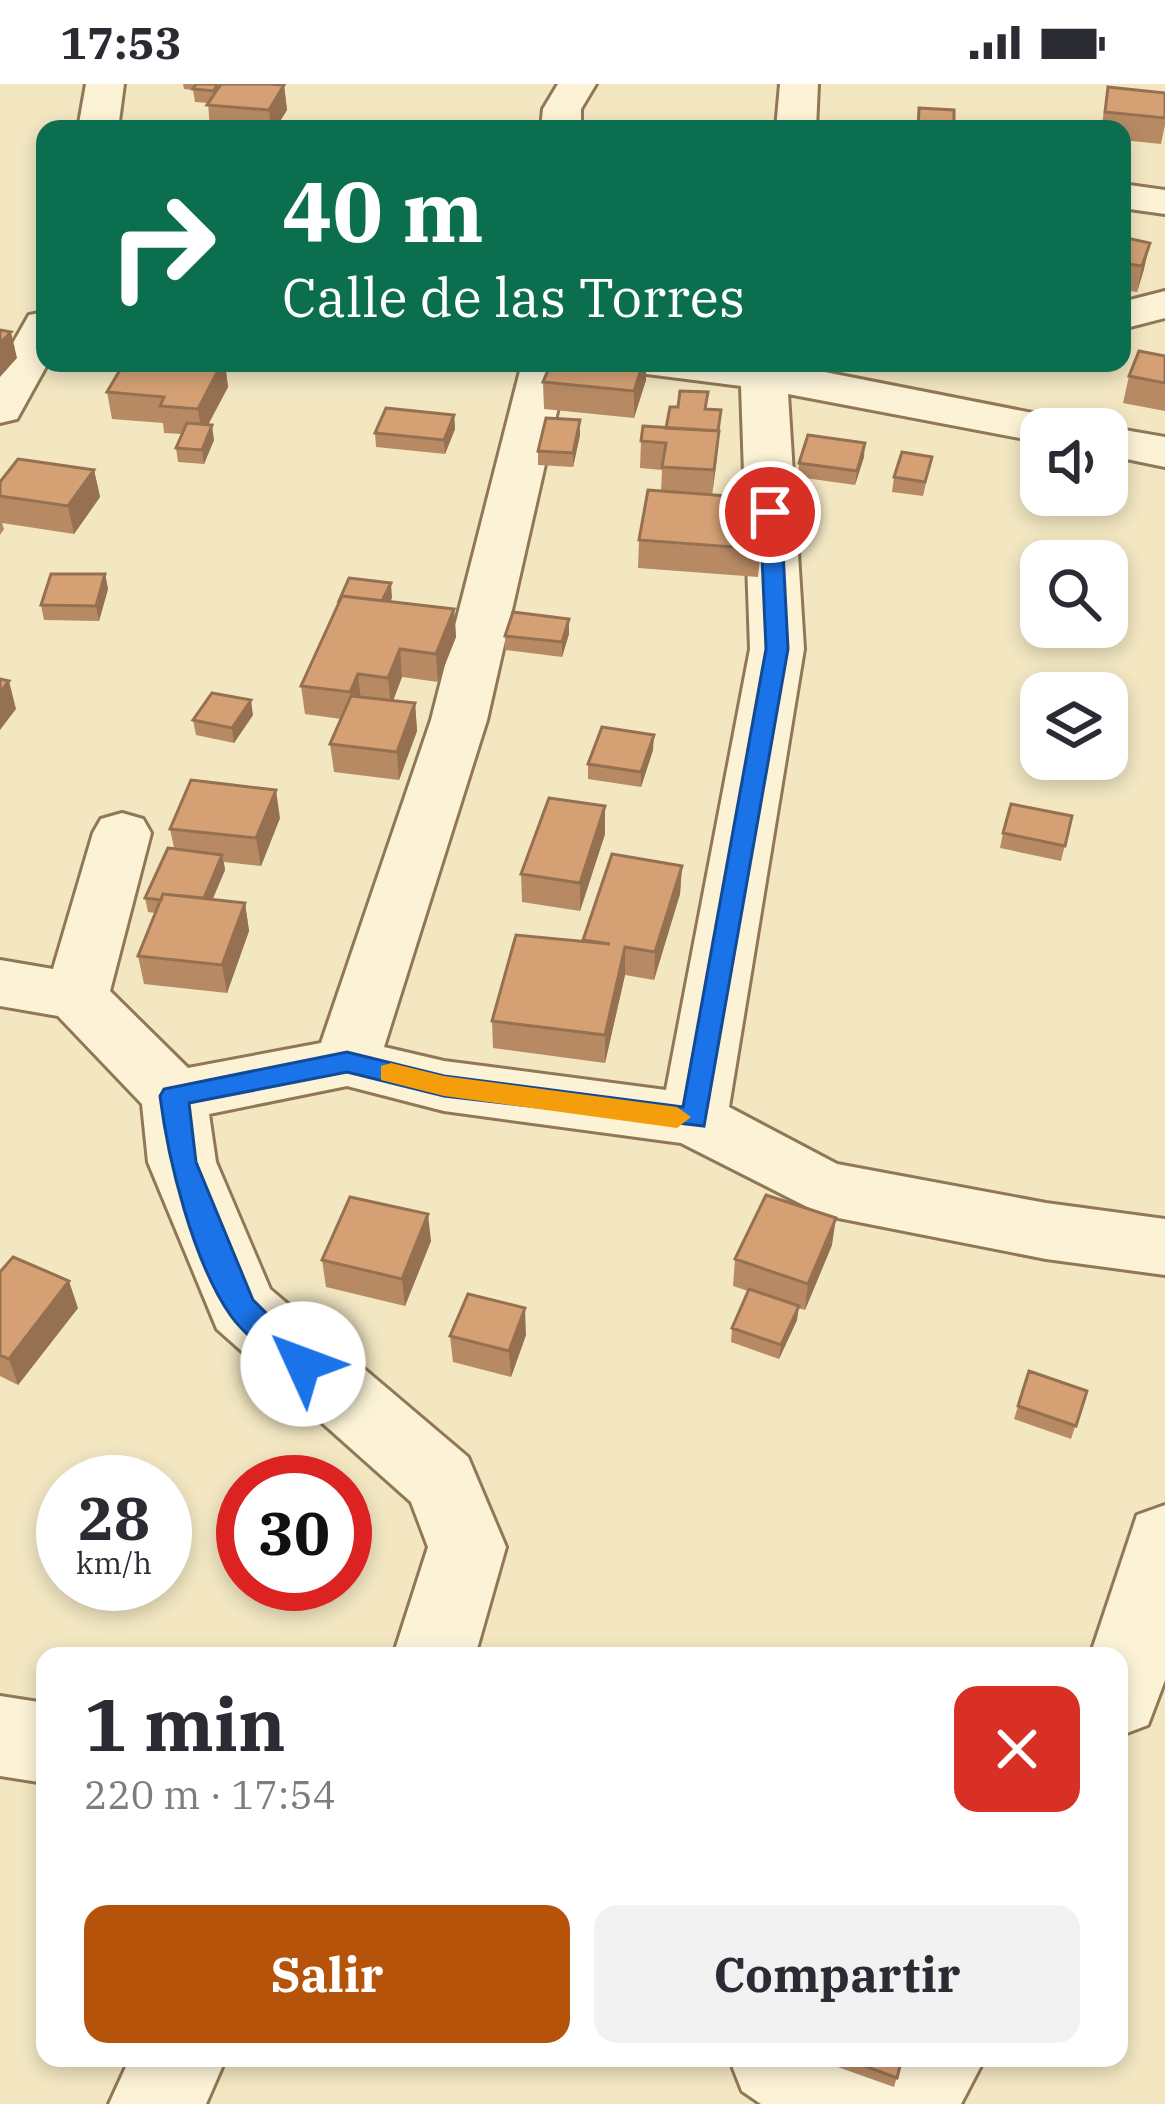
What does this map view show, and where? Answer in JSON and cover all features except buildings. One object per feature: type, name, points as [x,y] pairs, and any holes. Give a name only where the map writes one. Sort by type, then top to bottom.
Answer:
[{"type":"street","points":[[99,120],[105,84]]},
{"type":"street","points":[[561,120],[562,109],[577,84]]},
{"type":"street","points":[[797,120],[799,84]]},
{"type":"street","points":[[1131,197],[1165,202]]},
{"type":"street","points":[[1131,313],[1165,304]]},
{"type":"street","points":[[0,409],[36,342]]},
{"type":"street","points":[[347,1062],[459,720],[543,372]]},
{"type":"street","points":[[694,1119],[777,649],[760,372]]},
{"type":"street","points":[[774,372],[1020,424]]},
{"type":"street","points":[[1128,445],[1165,452]]},
{"type":"street","points":[[76,996],[122,833]]},
{"type":"street","points":[[0,982],[76,996],[174,1096],[182,1162],[242,1308],[441,1481],[467,1547],[437,1647]]},
{"type":"street","points":[[174,1096],[347,1062],[444,1086],[694,1119],[824,1188],[1046,1231],[1165,1247]]},
{"type":"street","points":[[1128,1666],[1165,1540]]},
{"type":"street","points":[[0,1736],[36,1742]]},
{"type":"street","points":[[156,2104],[175,2067]]},
{"type":"street","points":[[788,2067],[841,2104]]},
{"type":"street","points":[[900,2104],[931,2067]]},
{"type":"slow traffic","points":[[391,1073],[444,1086],[677,1117]]},
{"type":"route","points":[[303,1364],[242,1308],[227,1277],[182,1162],[174,1096],[222,1082],[347,1062],[444,1086],[694,1119],[777,649],[770,512]]}]
